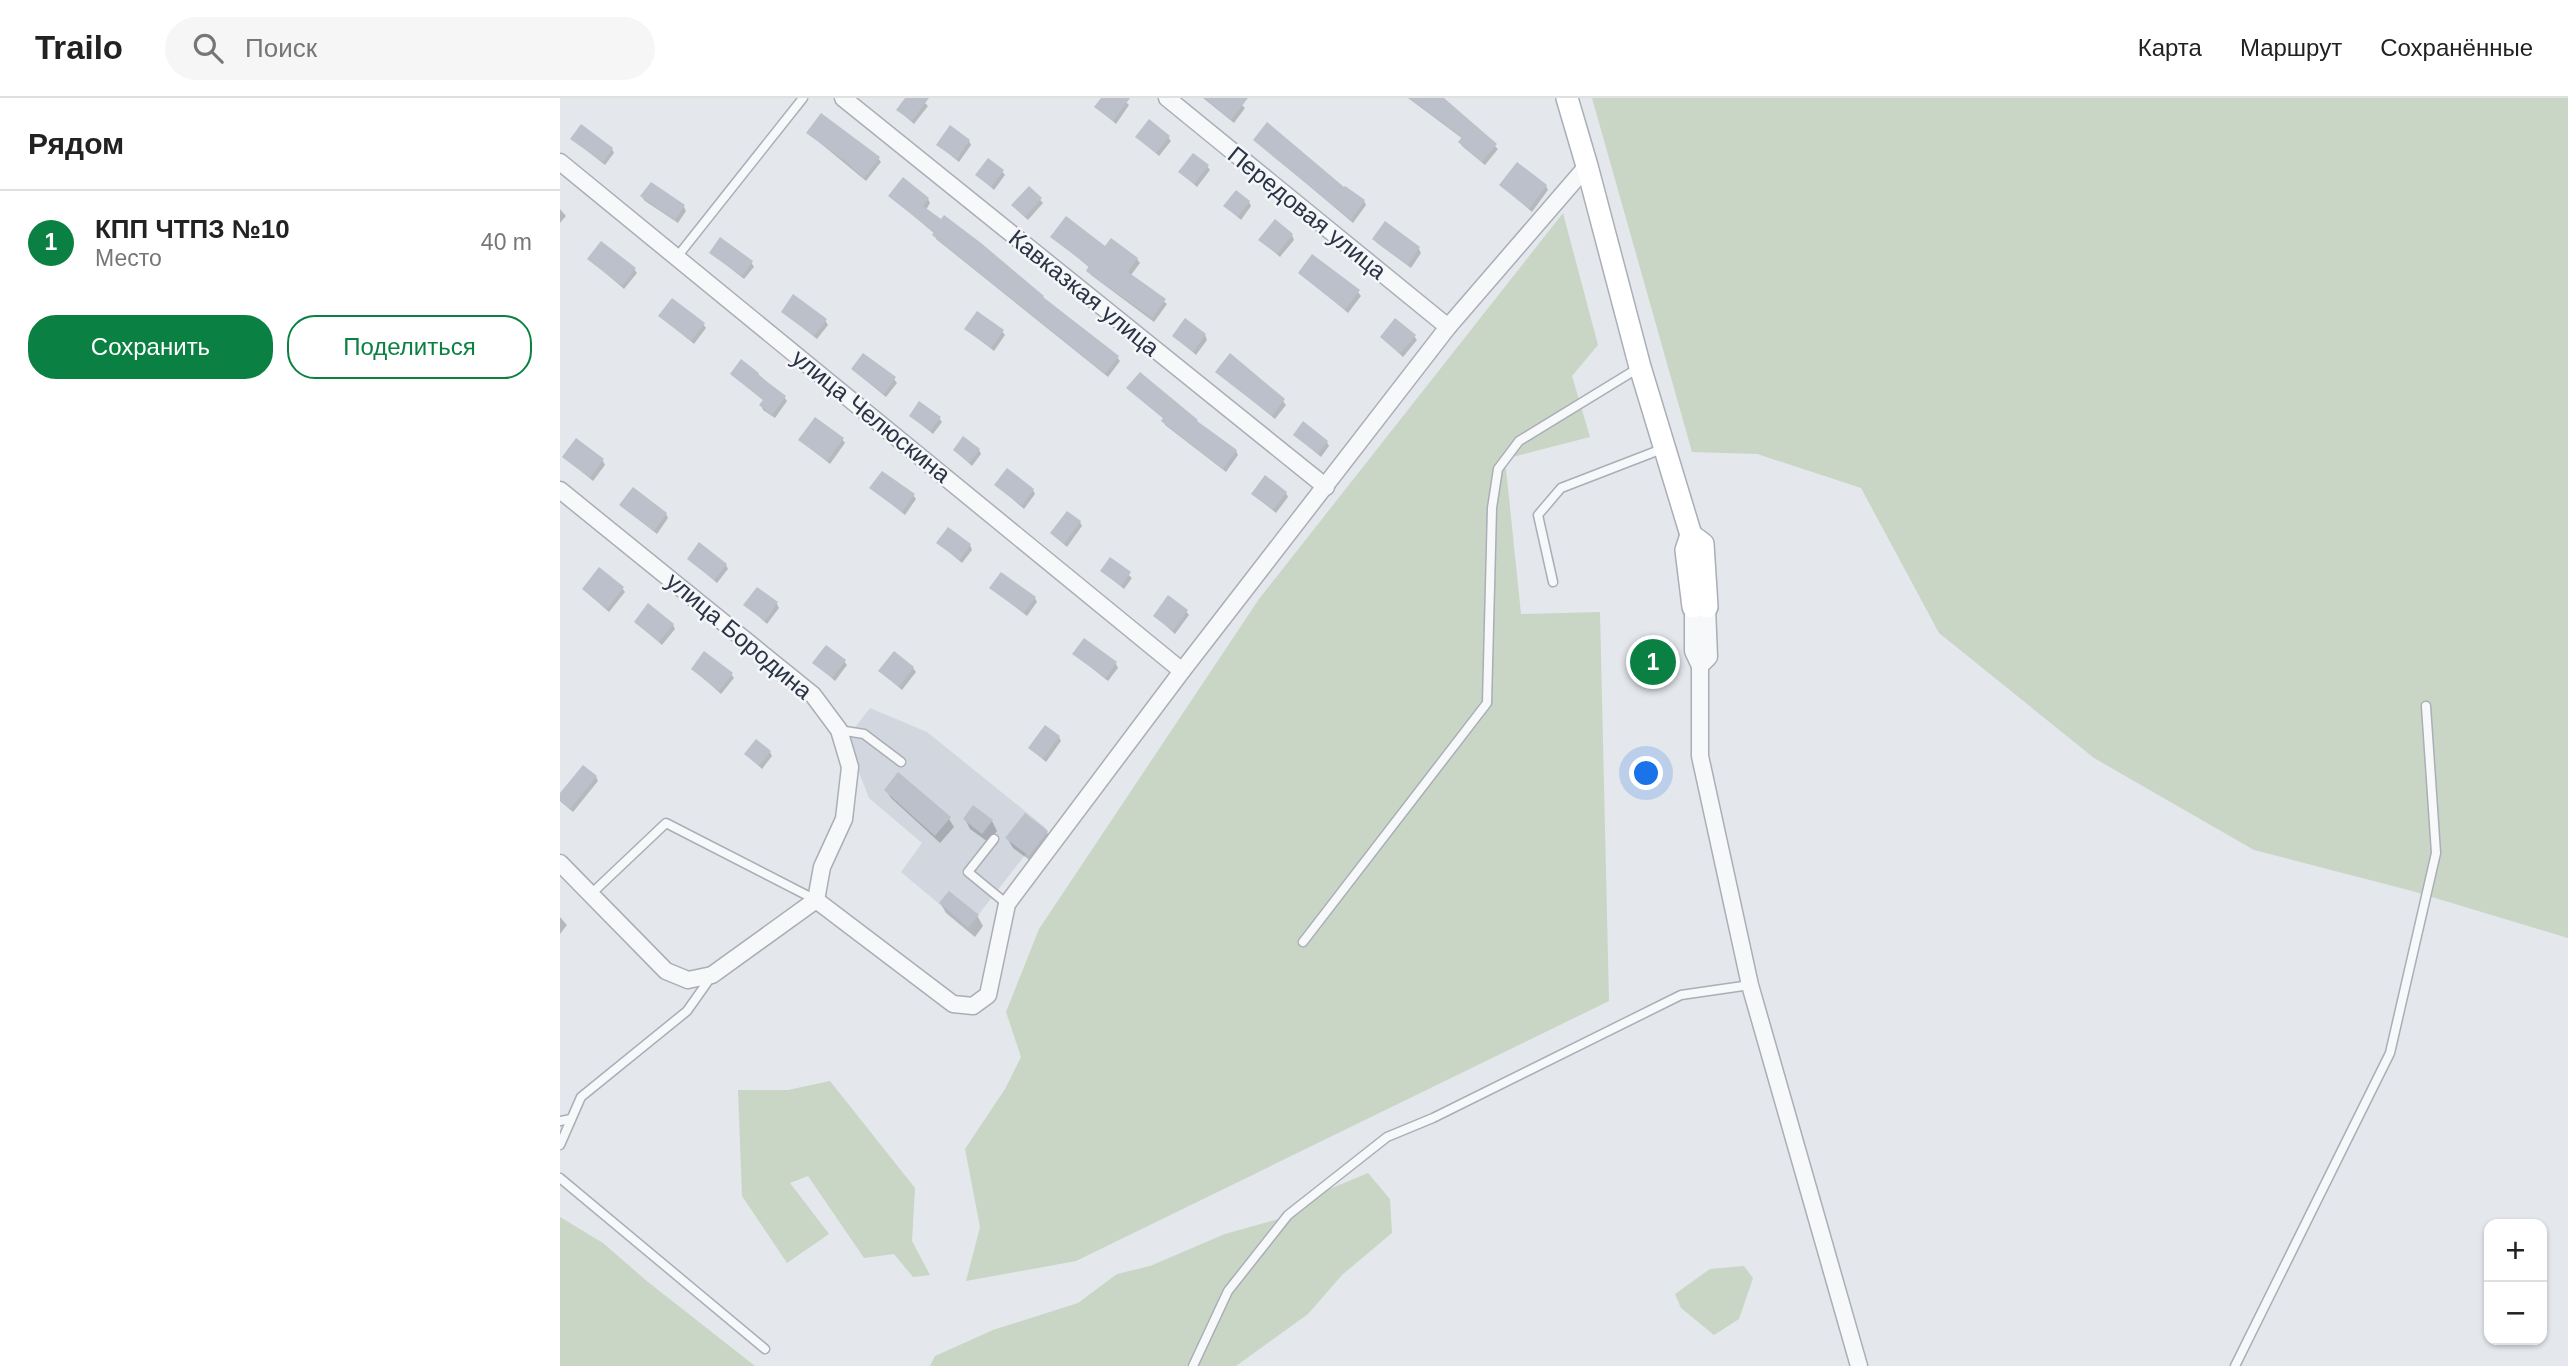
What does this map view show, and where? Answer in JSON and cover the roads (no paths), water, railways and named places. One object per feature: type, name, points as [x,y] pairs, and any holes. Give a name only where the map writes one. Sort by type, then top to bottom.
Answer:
[{"type":"street","name":"Кавказкая улица","points":[[843,98],[1326,487]]},
{"type":"street","name":"Передовая улица","points":[[1167,98],[1448,327]]},
{"type":"street","points":[[1567,98],[1640,367],[1691,534],[1703,544],[1700,607],[1709,657],[1700,666],[1700,756],[1750,985],[1859,1366]]},
{"type":"street","name":"улица Челюскина","points":[[560,162],[1182,671]]},
{"type":"street","points":[[560,863],[666,971],[688,980],[712,975],[816,900],[953,1004],[973,1006],[988,995],[1007,904],[1182,671],[1448,327],[1587,166]]},
{"type":"street","name":"улица Бородина","points":[[560,490],[813,695],[839,730],[850,767],[844,819],[822,867],[816,900]]},
{"type":"lane","points":[[677,257],[803,98]]},
{"type":"lane","points":[[1303,942],[1487,704],[1492,508],[1498,469],[1519,441],[1640,367]]},
{"type":"lane","points":[[1553,582],[1538,514],[1561,488],[1665,448]]},
{"type":"lane","points":[[2235,1366],[2390,1053],[2436,853],[2426,706]]},
{"type":"lane","points":[[839,730],[864,734],[901,762]]},
{"type":"lane","points":[[591,894],[666,822],[816,900]]},
{"type":"lane","points":[[994,839],[968,872],[1007,904]]},
{"type":"lane","points":[[560,1145],[581,1097],[687,1012],[712,975]]},
{"type":"lane","points":[[1193,1366],[1228,1291],[1288,1215],[1387,1137],[1433,1118],[1681,995],[1750,985]]},
{"type":"lane","points":[[560,1121],[571,1119]]},
{"type":"lane","points":[[560,1178],[765,1349]]},
{"type":"place","name":"КПП ЧТПЗ №10","points":[[1653,662]]}]
